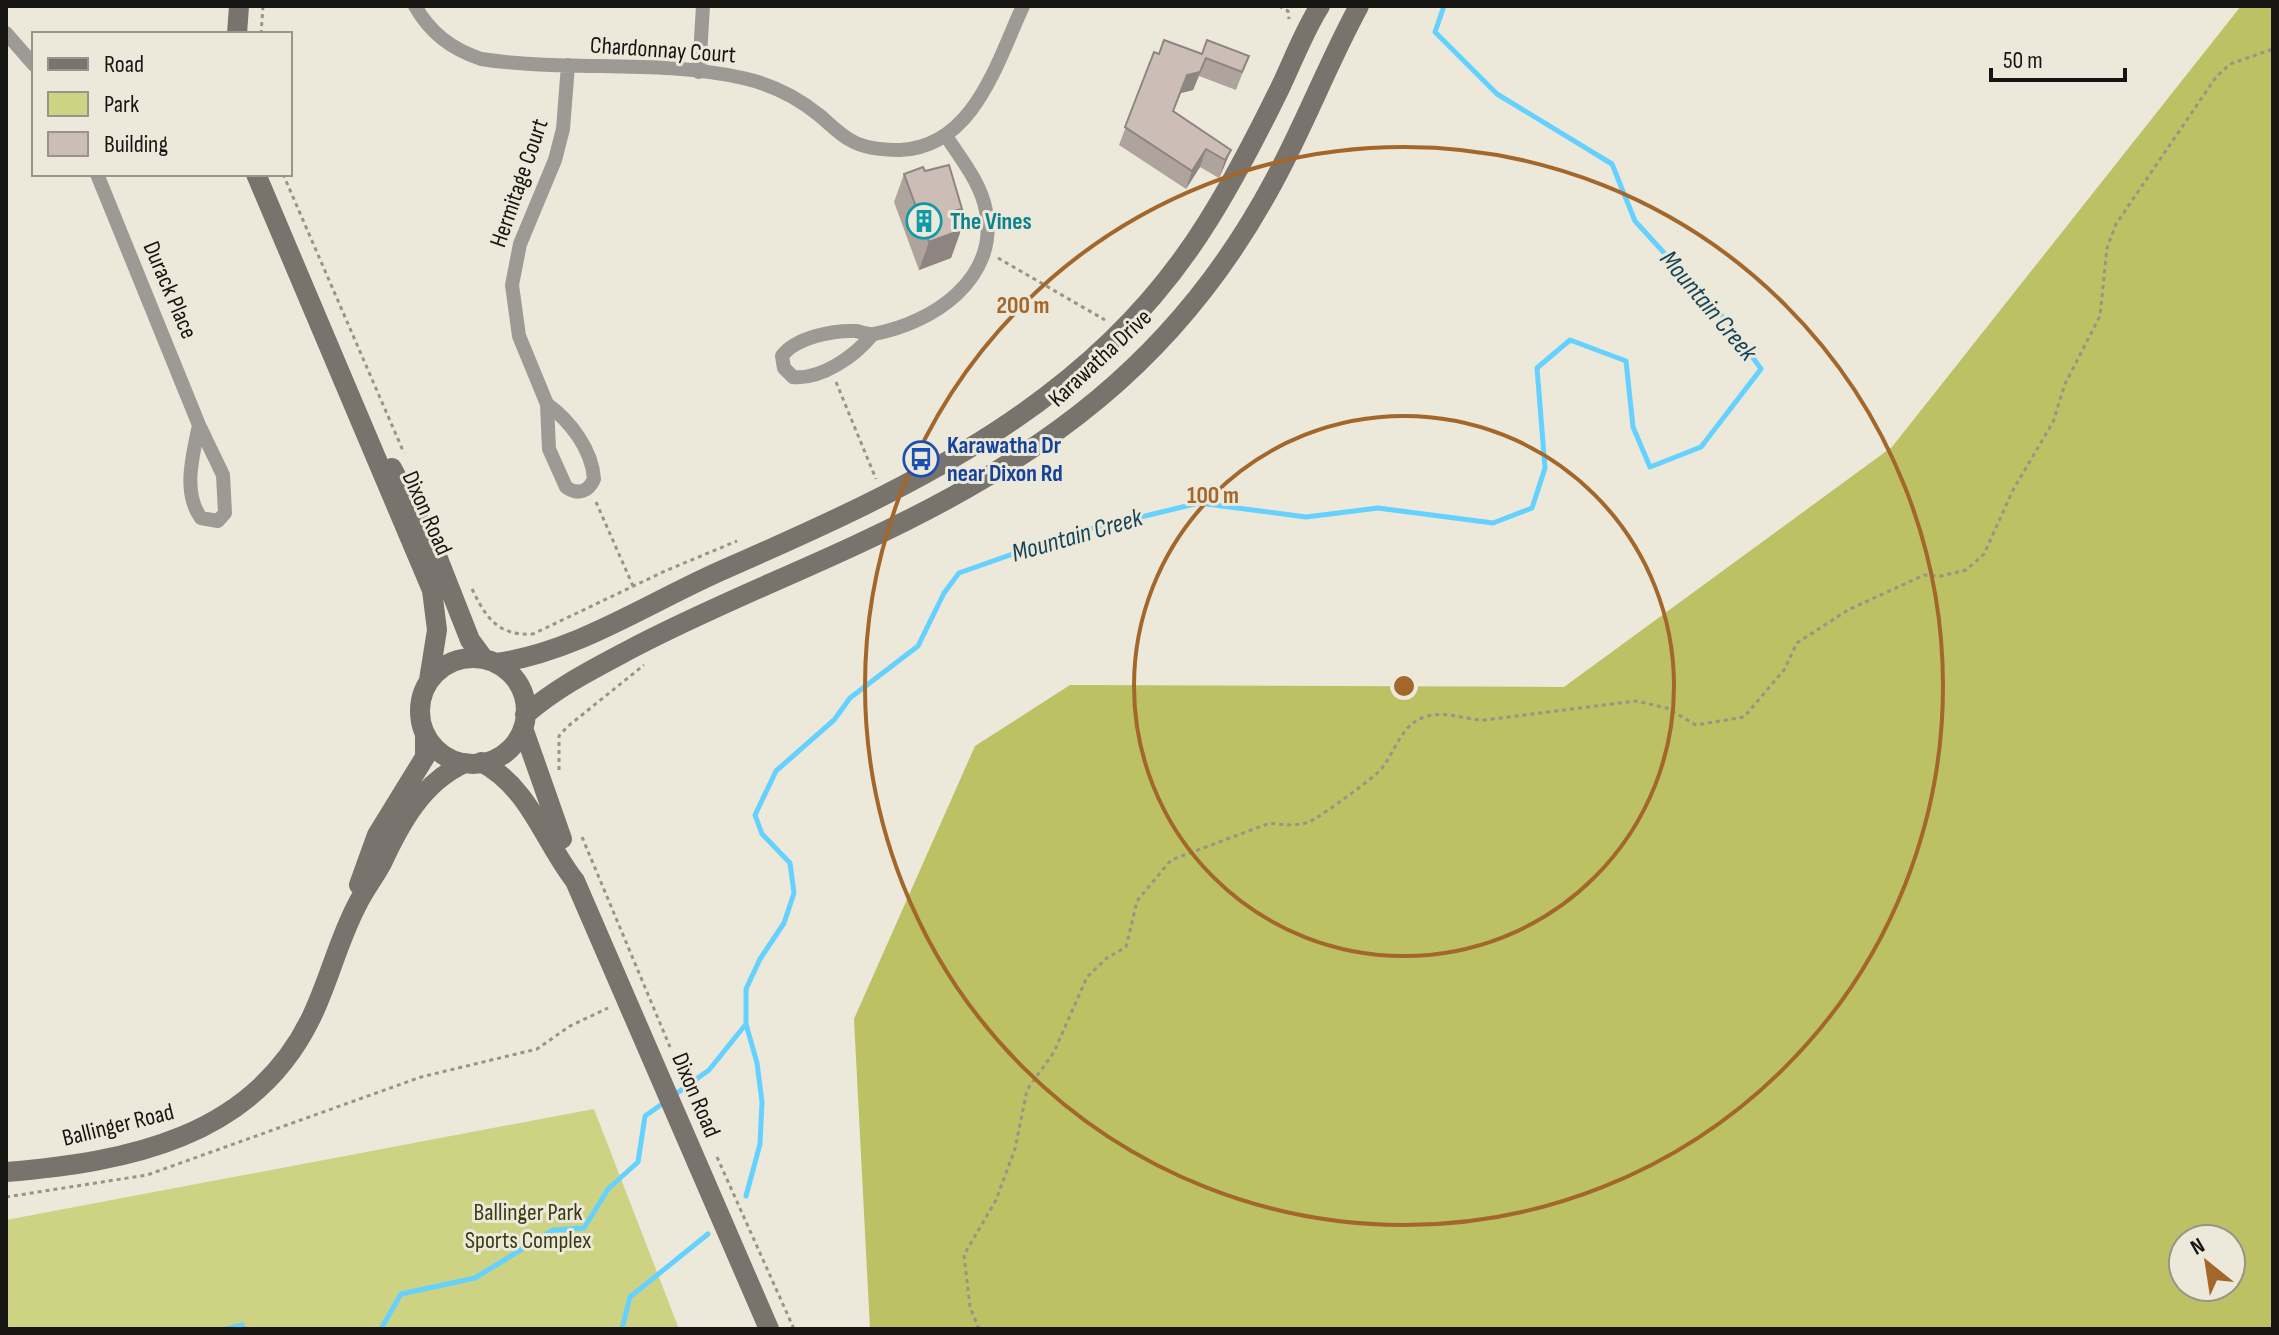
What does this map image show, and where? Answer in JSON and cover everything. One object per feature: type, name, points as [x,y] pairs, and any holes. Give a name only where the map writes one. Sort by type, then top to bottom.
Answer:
[{"type":"main road","points":[[237,32],[239,6]]},
{"type":"main road","name":"Karawatha Drive","points":[[524,722],[564,684],[650,638],[858,544],[992,476],[1026,456],[1093,405],[1166,335],[1231,252],[1274,181],[1359,6]]},
{"type":"main road","points":[[1315,7],[1347,27]]},
{"type":"main road","name":"Karawatha Drive","points":[[490,661],[545,654],[682,587],[864,506],[938,469],[1045,399],[1096,357],[1177,266],[1251,147],[1315,7]]},
{"type":"main road","name":"Dixon Road","points":[[257,176],[361,417],[435,551],[470,640],[490,661]]},
{"type":"main road","name":"Dixon Road","points":[[361,417],[369,447],[434,600],[437,630],[429,680]]},
{"type":"main road","points":[[456,660],[490,661],[511,674],[521,689],[524,722],[505,752],[473,763],[443,755],[425,733],[420,712],[422,695],[429,680],[456,660]]},
{"type":"main road","name":"Dixon Road","points":[[524,722],[539,783],[572,860],[575,881]]},
{"type":"main road","name":"Ballinger Road","points":[[356,905],[360,878],[377,835],[425,757],[425,733]]},
{"type":"main road","name":"Dixon Road","points":[[473,763],[499,772],[532,808],[560,861],[575,881],[662,1056],[678,1119],[769,1329]]},
{"type":"main road","name":"Ballinger Road","points":[[6,1172],[74,1164],[166,1144],[197,1132],[245,1102],[276,1070],[310,1020],[356,905],[421,796],[444,772],[473,763]]},
{"type":"street","name":"Chardonnay Court","points":[[415,6],[436,34],[464,53],[502,62],[699,72],[746,78],[784,92],[854,143],[870,148],[914,149],[946,136],[977,102],[1023,6]]},
{"type":"street","points":[[699,72],[703,6]]},
{"type":"street","points":[[6,33],[32,63]]},
{"type":"street","name":"Hermitage Court","points":[[547,404],[569,423],[587,456],[594,479],[585,491],[571,491],[562,481],[549,449],[547,404],[519,336],[512,285],[520,244],[559,144],[566,116],[568,65]]},
{"type":"street","points":[[872,335],[857,331],[817,336],[791,347],[781,361],[793,377],[805,377],[841,362],[872,335],[915,319],[954,299],[967,286],[983,254],[988,227],[983,200],[970,172],[946,136]]},
{"type":"street","name":"Durack Place","points":[[98,176],[199,425],[223,475],[225,513],[218,521],[201,518],[193,506],[191,469],[199,425]]},
{"type":"path","points":[[261,32],[263,6]]},
{"type":"path","points":[[1279,6],[1288,11],[1287,28]]},
{"type":"path","points":[[979,1329],[970,1307],[964,1255],[996,1200],[1015,1149],[1027,1090],[1054,1052],[1087,977],[1107,958],[1126,947],[1137,901],[1171,860],[1270,823],[1285,826],[1312,821],[1380,772],[1404,730],[1421,718],[1444,713],[1466,720],[1485,720],[1636,701],[1667,708],[1696,725],[1744,717],[1784,670],[1797,643],[1820,626],[1924,575],[1941,576],[1966,570],[1984,554],[2013,490],[2053,422],[2065,384],[2100,316],[2107,248],[2116,224],[2216,77],[2230,64],[2273,49]]},
{"type":"path","points":[[284,176],[408,461]]},
{"type":"path","points":[[983,254],[1006,261],[1105,320],[1095,330]]},
{"type":"path","points":[[838,386],[876,479],[888,473]]},
{"type":"path","points":[[585,491],[599,505],[633,588]]},
{"type":"path","points":[[471,587],[493,625],[519,635],[533,634]]},
{"type":"path","points":[[560,776],[559,736],[581,712],[652,660]]},
{"type":"path","points":[[579,831],[662,1056]]},
{"type":"path","points":[[6,1197],[147,1175],[421,1077],[537,1049],[570,1026],[611,1007]]},
{"type":"path","points":[[712,1145],[794,1329]]},
{"type":"green space","points":[[2241,6],[2273,6],[2273,1329],[870,1329],[854,1019],[975,746],[1070,685],[1564,687],[1892,447]]},
{"type":"green space","name":"Ballinger Park Sports Complex","points":[[594,1109],[679,1329],[6,1329],[6,1220]]},
{"type":"building","points":[[1164,40],[1202,54],[1207,40],[1249,56],[1242,72],[1206,58],[1200,72],[1187,75],[1173,111],[1231,150],[1225,160],[1206,149],[1192,171],[1125,127],[1154,52],[1159,54]]},
{"type":"building","points":[[949,165],[962,209],[954,211],[961,230],[929,242],[904,174],[923,167],[925,171]]},
{"type":"waterway","name":"Mountain Creek","points":[[746,1196],[760,1144],[762,1102],[757,1063],[746,1024],[746,989],[760,959],[784,923],[794,893],[790,863],[762,834],[755,815],[776,771],[834,720],[850,698],[918,646],[944,593],[959,573],[1066,535],[1199,503],[1306,517],[1378,508],[1493,523],[1532,508],[1545,468],[1537,368],[1570,340],[1626,361],[1633,427],[1650,467],[1701,447],[1761,369],[1730,325],[1635,221],[1612,164],[1497,94],[1435,32],[1444,6]]},
{"type":"waterway","points":[[673,1096],[709,1070],[746,1024]]},
{"type":"waterway","points":[[381,1329],[401,1294],[475,1278],[553,1230],[584,1228],[608,1189],[638,1162],[645,1116],[665,1102]]},
{"type":"waterway","name":"Mountain Creek","points":[[622,1329],[630,1297],[708,1234]]},
{"type":"waterway","points":[[226,1329],[242,1325],[243,1329]]},
{"type":"place","name":"The Vines","points":[[924,221]]},
{"type":"place","name":"Karawatha Dr near Dixon Rd","points":[[921,459]]}]
